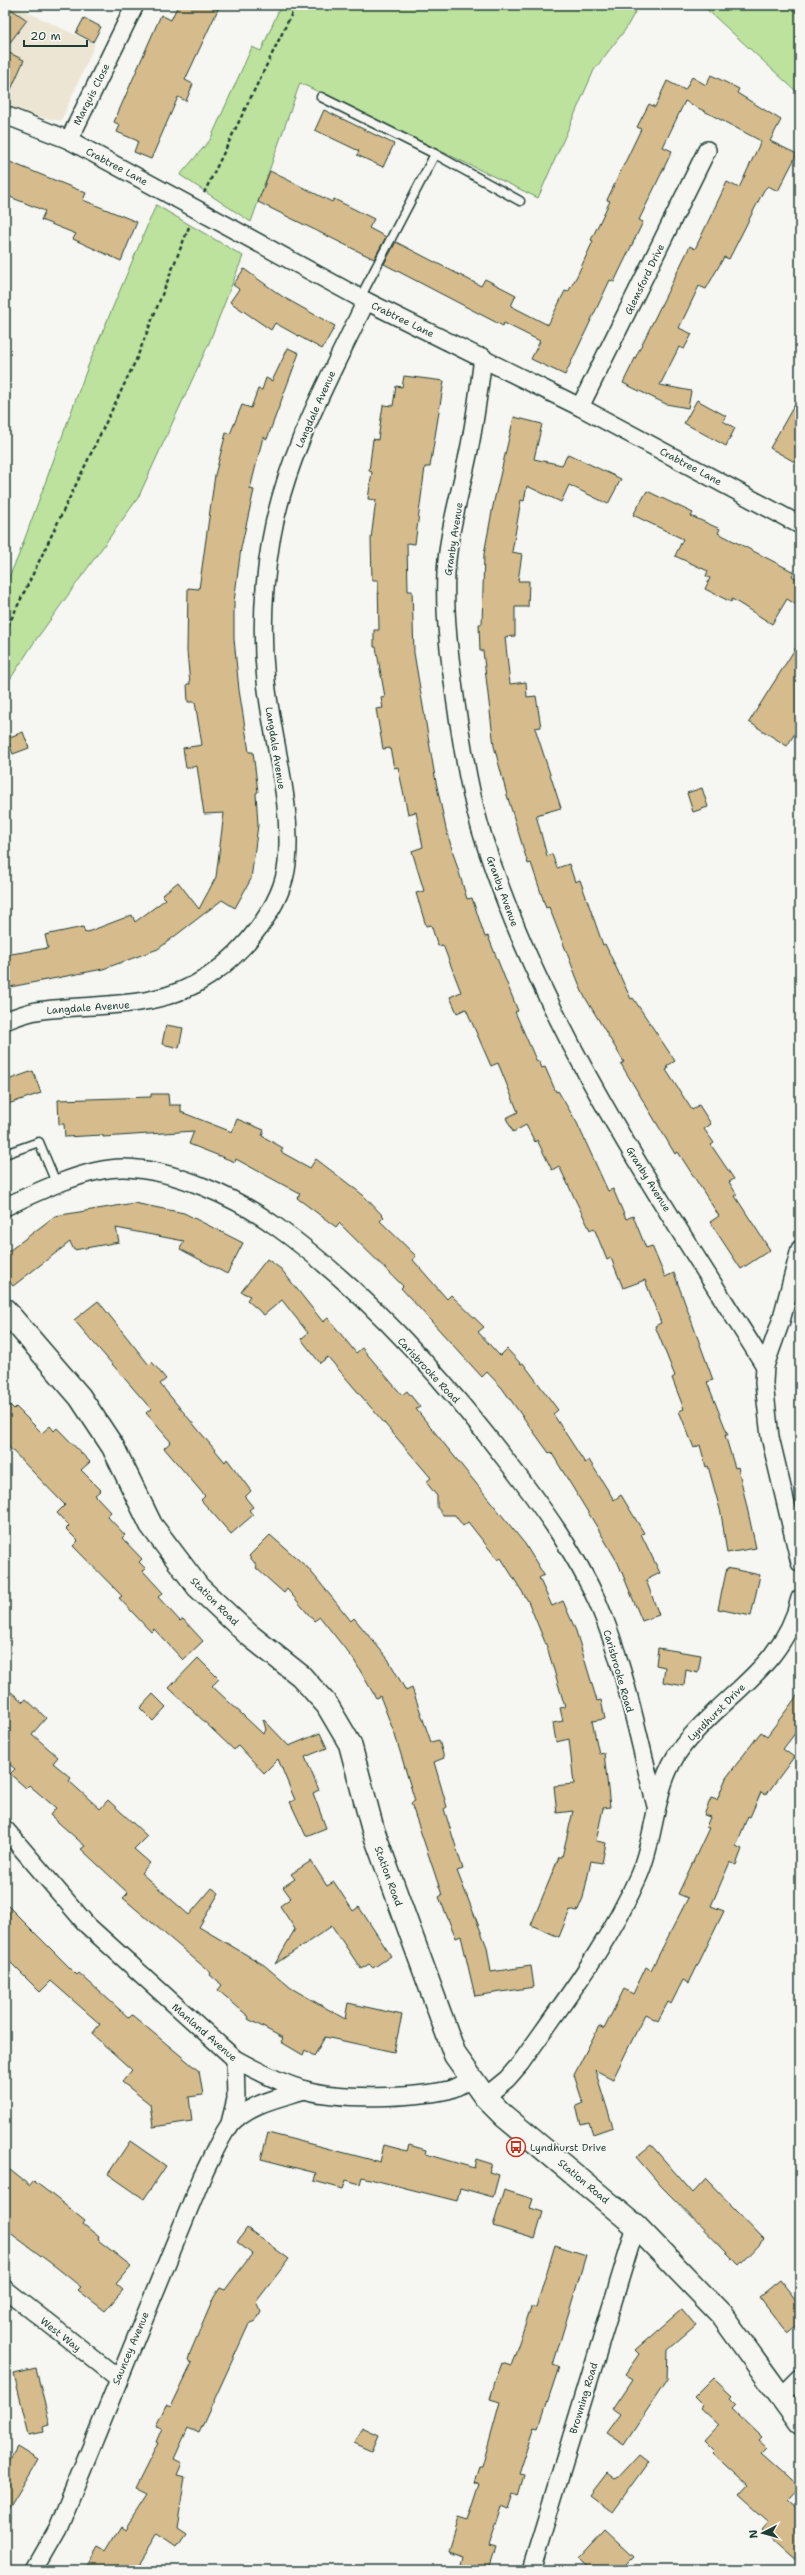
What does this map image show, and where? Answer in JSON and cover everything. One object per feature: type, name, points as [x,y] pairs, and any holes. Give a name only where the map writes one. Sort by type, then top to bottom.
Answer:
[{"type":"main road","name":"Station Road","points":[[5,1310],[80,1396],[114,1447],[151,1525],[198,1587],[248,1634],[301,1676],[327,1705],[350,1744],[380,1852],[455,2054],[470,2079],[504,2116],[636,2226],[721,2314],[782,2396],[800,2423]]},
{"type":"street","name":"Marquis Close","points":[[69,140],[135,5]]},
{"type":"street","name":"Crabtree Lane","points":[[5,115],[69,140],[363,299],[580,407],[800,524]]},
{"type":"street","name":"Glemsford Drive","points":[[580,407],[707,150]]},
{"type":"street","name":"Langdale Avenue","points":[[5,1021],[34,1011],[145,1003],[172,995],[208,977],[240,952],[270,909],[287,865],[288,838],[280,766],[266,683],[262,632],[264,591],[272,539],[300,438],[363,299]]},
{"type":"street","name":"Granby Avenue","points":[[483,358],[469,452],[452,529],[446,572],[446,609],[460,730],[471,793],[484,840],[504,900],[564,1033],[608,1114],[765,1366]]},
{"type":"street","name":"Carisbrooke Road","points":[[5,1207],[57,1186],[103,1170],[121,1168],[165,1175],[207,1189],[237,1203],[275,1226],[310,1252],[361,1298],[414,1352],[476,1420],[530,1491],[569,1548],[598,1603],[616,1651],[656,1806]]},
{"type":"street","points":[[800,1249],[781,1321],[765,1366],[764,1383],[770,1437],[800,1563]]},
{"type":"street","name":"Lyndhurst Drive","points":[[485,2097],[507,2079],[520,2064],[603,1947],[640,1873],[650,1843],[656,1806],[669,1771],[681,1749],[697,1729],[770,1659],[789,1630],[800,1598]]},
{"type":"street","name":"Manland Avenue","points":[[5,1829],[88,1925],[234,2059],[263,2074],[305,2090],[339,2095],[377,2096],[450,2090],[470,2079]]},
{"type":"street","name":"Sauncey Avenue","points":[[34,2570],[58,2528],[118,2378],[202,2177],[229,2127],[236,2099],[234,2059]]},
{"type":"street","name":"Sauncey Avenue","points":[[229,2127],[248,2111],[262,2104],[305,2090]]},
{"type":"street","name":"Browning Road","points":[[531,2570],[636,2226]]},
{"type":"street","name":"West Way","points":[[5,2289],[118,2378]]},
{"type":"street","points":[[782,2396],[800,2378]]},
{"type":"lane","points":[[321,98],[435,154],[520,201]]},
{"type":"lane","points":[[363,299],[435,154]]},
{"type":"lane","points":[[5,1154],[38,1142],[57,1186]]},
{"type":"path","points":[[5,632],[136,360],[197,208],[296,5]]},
{"type":"path","points":[[792,5],[800,8]]},
{"type":"shaded area","points":[[5,5],[12,5],[95,44],[61,121],[35,116],[5,104]]},
{"type":"green space","points":[[281,5],[639,5],[625,30],[594,70],[538,198],[300,83],[251,222],[180,175],[210,140],[252,47],[261,51]]},
{"type":"green space","points":[[702,5],[800,5],[800,95],[797,92]]},
{"type":"green space","points":[[156,205],[243,256],[209,343],[138,498],[35,641],[5,687],[5,586],[18,557],[88,366]]},
{"type":"building","points":[[5,5],[27,20],[5,49]]},
{"type":"building","points":[[178,5],[220,5],[185,80],[193,84],[186,101],[178,97],[151,159],[134,152],[138,141],[117,132],[120,125],[114,122],[161,15],[171,20]]},
{"type":"building","points":[[84,18],[101,27],[93,42],[76,33]]},
{"type":"building","points":[[5,51],[24,60],[5,103]]},
{"type":"building","points":[[711,75],[739,89],[737,93],[781,120],[770,141],[797,154],[778,191],[768,186],[764,190],[729,259],[724,257],[706,289],[699,286],[679,328],[692,334],[684,349],[679,347],[660,385],[691,391],[688,408],[666,404],[623,383],[690,246],[695,249],[727,182],[739,188],[761,141],[685,101],[663,147],[672,151],[639,220],[643,222],[614,282],[610,280],[565,375],[531,359],[540,341],[504,323],[503,326],[384,264],[396,242],[481,286],[485,279],[516,295],[511,306],[548,325],[565,291],[568,292],[577,276],[593,241],[591,240],[610,201],[607,200],[641,129],[637,127],[649,104],[655,107],[667,81],[685,90],[692,77],[706,85]]},
{"type":"building","points":[[324,110],[394,144],[383,167],[357,155],[359,151],[315,130]]},
{"type":"building","points":[[5,160],[86,193],[83,200],[137,222],[121,261],[73,239],[76,234],[41,220],[45,211],[5,195]]},
{"type":"building","points":[[270,171],[332,202],[334,199],[374,219],[369,228],[386,237],[374,259],[258,202]]},
{"type":"building","points":[[244,269],[283,297],[335,326],[322,349],[275,323],[271,330],[230,302],[239,289],[233,285]]},
{"type":"building","points":[[288,348],[299,353],[267,439],[263,437],[250,489],[254,490],[241,548],[234,602],[234,639],[239,690],[249,752],[253,752],[258,792],[256,793],[258,825],[251,879],[235,908],[222,900],[158,949],[103,969],[5,988],[5,955],[48,948],[45,935],[83,927],[85,933],[132,915],[135,922],[166,899],[162,895],[178,882],[199,909],[216,877],[224,813],[204,814],[197,766],[186,768],[183,748],[202,745],[195,702],[188,702],[187,684],[190,684],[187,651],[188,588],[199,589],[215,475],[226,433],[230,434],[242,405],[251,408],[258,389],[262,390],[266,378],[272,381]]},
{"type":"building","points":[[404,376],[444,381],[430,467],[425,467],[415,544],[407,543],[408,591],[412,591],[414,653],[435,777],[446,829],[467,899],[472,898],[485,937],[488,936],[518,1011],[515,1012],[537,1062],[539,1061],[542,1068],[545,1067],[556,1092],[558,1091],[577,1123],[608,1191],[613,1189],[626,1219],[633,1216],[646,1248],[652,1246],[665,1277],[674,1273],[713,1380],[707,1382],[728,1435],[725,1435],[735,1468],[738,1467],[756,1548],[727,1553],[721,1513],[708,1466],[706,1467],[700,1445],[694,1448],[679,1411],[684,1409],[672,1378],[675,1376],[655,1326],[661,1323],[645,1280],[623,1288],[611,1258],[607,1260],[594,1228],[590,1230],[559,1166],[552,1170],[537,1140],[535,1142],[526,1125],[513,1132],[506,1118],[518,1112],[498,1063],[491,1066],[466,1009],[457,1013],[450,997],[461,992],[443,945],[438,946],[431,925],[426,926],[416,893],[424,891],[412,851],[423,847],[416,812],[408,814],[398,767],[394,768],[390,748],[383,749],[376,709],[383,708],[381,698],[385,697],[376,647],[374,647],[374,630],[379,630],[378,580],[372,580],[371,539],[376,500],[368,499],[372,472],[369,471],[373,439],[378,440],[383,405],[393,406],[396,386],[402,387]]},
{"type":"building","points":[[800,395],[800,465],[770,448]]},
{"type":"building","points":[[697,400],[726,416],[723,421],[735,428],[726,446],[684,423]]},
{"type":"building","points":[[514,417],[542,424],[534,459],[562,465],[568,454],[621,479],[608,504],[569,485],[561,502],[527,486],[524,501],[521,500],[512,552],[522,554],[518,581],[529,581],[528,607],[515,607],[515,636],[505,637],[510,684],[526,682],[527,697],[536,696],[541,727],[535,728],[561,808],[536,815],[547,856],[552,854],[557,868],[569,864],[575,882],[580,880],[603,945],[605,944],[631,999],[633,998],[675,1061],[667,1066],[668,1069],[666,1070],[692,1110],[699,1105],[711,1124],[704,1129],[714,1143],[711,1145],[734,1179],[729,1182],[737,1195],[735,1196],[770,1250],[741,1269],[710,1222],[719,1216],[678,1152],[675,1154],[621,1064],[624,1062],[583,994],[549,907],[546,908],[531,863],[528,864],[507,795],[494,746],[483,651],[480,651],[479,624],[482,624],[484,554],[494,501]]},
{"type":"building","points":[[647,491],[693,513],[691,516],[720,529],[718,533],[794,572],[792,576],[800,581],[800,607],[787,599],[772,624],[732,599],[731,602],[705,589],[710,578],[706,576],[708,571],[675,556],[683,539],[633,515]]},
{"type":"building","points":[[800,641],[800,725],[787,746],[749,722]]},
{"type":"building","points":[[23,732],[29,748],[13,754],[7,738]]},
{"type":"building","points":[[702,788],[708,807],[693,812],[687,793]]},
{"type":"building","points":[[166,1025],[183,1028],[179,1048],[162,1044]]},
{"type":"building","points":[[33,1071],[41,1093],[5,1105],[5,1081]]},
{"type":"building","points":[[151,1094],[168,1094],[169,1105],[181,1105],[181,1112],[232,1132],[237,1119],[264,1130],[262,1136],[283,1148],[281,1152],[310,1168],[316,1159],[363,1195],[384,1217],[380,1221],[416,1256],[413,1260],[447,1299],[451,1295],[484,1327],[478,1332],[500,1356],[507,1349],[521,1364],[523,1363],[558,1410],[553,1414],[585,1463],[589,1460],[614,1500],[621,1495],[644,1533],[641,1534],[660,1573],[646,1580],[659,1615],[642,1621],[618,1563],[597,1527],[551,1452],[549,1453],[502,1388],[487,1372],[482,1377],[401,1288],[403,1286],[339,1223],[336,1227],[297,1198],[300,1194],[236,1159],[235,1162],[189,1144],[194,1131],[103,1137],[103,1135],[65,1137],[64,1124],[59,1124],[58,1100],[151,1097]]},
{"type":"building","points":[[134,1203],[184,1213],[243,1243],[227,1274],[180,1249],[184,1241],[116,1228],[119,1242],[74,1250],[70,1242],[13,1286],[5,1276],[5,1254],[55,1216]]},
{"type":"building","points":[[267,1259],[281,1269],[323,1322],[328,1318],[356,1353],[362,1348],[402,1395],[407,1391],[420,1407],[416,1409],[525,1544],[544,1575],[539,1578],[552,1606],[563,1601],[576,1631],[597,1701],[601,1700],[605,1719],[592,1721],[599,1754],[604,1753],[610,1807],[603,1808],[596,1841],[606,1843],[602,1863],[591,1861],[583,1898],[577,1912],[570,1910],[559,1937],[531,1925],[559,1857],[562,1857],[573,1811],[557,1813],[554,1786],[574,1784],[569,1739],[556,1742],[553,1723],[563,1721],[560,1708],[565,1707],[547,1647],[528,1601],[501,1558],[498,1560],[468,1522],[463,1526],[455,1515],[443,1515],[437,1507],[437,1496],[426,1482],[431,1478],[328,1357],[320,1363],[301,1339],[308,1333],[282,1300],[264,1315],[247,1300],[250,1296],[241,1292]]},
{"type":"building","points":[[98,1301],[149,1365],[152,1362],[166,1379],[160,1384],[225,1462],[227,1459],[251,1491],[245,1497],[253,1507],[249,1510],[253,1515],[231,1534],[201,1500],[205,1496],[164,1448],[171,1442],[146,1413],[151,1409],[74,1320]]},
{"type":"building","points":[[5,1400],[14,1409],[16,1407],[42,1433],[50,1426],[54,1431],[57,1428],[90,1462],[81,1470],[101,1490],[95,1495],[111,1512],[107,1516],[125,1535],[122,1538],[142,1559],[139,1562],[146,1569],[143,1571],[163,1593],[158,1597],[180,1621],[183,1619],[203,1641],[183,1660],[154,1629],[151,1632],[119,1598],[122,1596],[73,1546],[78,1541],[66,1529],[69,1526],[57,1513],[65,1505],[5,1443]]},
{"type":"building","points":[[270,1535],[308,1568],[351,1621],[354,1618],[388,1659],[406,1691],[412,1688],[431,1742],[439,1740],[444,1758],[434,1762],[447,1807],[444,1809],[463,1869],[457,1871],[487,1947],[491,1972],[531,1966],[534,1987],[475,1996],[461,1936],[456,1938],[439,1897],[442,1895],[411,1803],[415,1801],[395,1735],[380,1696],[376,1698],[354,1660],[320,1617],[314,1621],[287,1589],[284,1593],[256,1568],[257,1566],[249,1556]]},
{"type":"building","points":[[727,1568],[760,1575],[751,1616],[718,1609]]},
{"type":"building","points":[[658,1648],[701,1655],[698,1673],[686,1670],[684,1686],[663,1682],[665,1667],[656,1665]]},
{"type":"building","points":[[198,1658],[219,1679],[212,1686],[263,1734],[266,1730],[263,1719],[289,1746],[320,1733],[327,1748],[305,1757],[319,1790],[313,1793],[326,1828],[306,1836],[290,1802],[295,1800],[278,1759],[264,1773],[238,1745],[234,1750],[169,1688]]},
{"type":"building","points":[[5,1687],[23,1702],[26,1699],[46,1718],[32,1734],[58,1757],[53,1763],[71,1778],[69,1781],[100,1809],[108,1800],[147,1836],[134,1849],[150,1863],[141,1873],[189,1915],[212,1888],[219,1893],[199,1927],[264,1965],[291,1988],[345,2019],[348,2003],[402,2015],[394,2052],[325,2037],[314,2056],[305,2050],[303,2055],[281,2042],[283,2038],[248,2019],[249,2017],[218,1990],[222,1985],[210,1975],[211,1973],[123,1898],[128,1893],[81,1849],[85,1846],[50,1815],[56,1808],[29,1785],[26,1788],[10,1774],[15,1769],[5,1760]]},
{"type":"building","points":[[800,1692],[800,1727],[783,1749],[794,1757],[766,1795],[761,1792],[750,1817],[748,1816],[736,1846],[742,1849],[736,1865],[730,1862],[711,1906],[724,1911],[689,1983],[683,1980],[671,2004],[668,2002],[658,2021],[645,2014],[613,2079],[595,2070],[613,2127],[593,2134],[589,2122],[581,2124],[576,2106],[583,2103],[574,2075],[599,2026],[604,2029],[624,1989],[633,1994],[646,1967],[651,1970],[688,1898],[678,1894],[709,1828],[706,1827],[710,1817],[704,1815],[711,1798],[717,1800],[726,1778],[761,1732],[767,1736]]},
{"type":"building","points":[[153,1694],[166,1707],[153,1721],[140,1708]]},
{"type":"building","points":[[311,1861],[327,1886],[334,1882],[353,1911],[359,1907],[391,1956],[373,1968],[369,1964],[361,1969],[332,1926],[275,1964],[295,1929],[280,1906],[291,1898],[283,1887],[295,1879],[291,1874]]},
{"type":"building","points":[[5,1903],[77,1975],[79,1973],[129,2018],[132,2015],[199,2071],[203,2095],[189,2097],[192,2121],[153,2127],[150,2104],[122,2082],[132,2070],[92,2034],[100,2024],[51,1981],[40,1992],[5,1957]]},
{"type":"building","points":[[268,2133],[380,2162],[384,2145],[407,2151],[409,2145],[426,2150],[425,2154],[474,2168],[476,2159],[492,2164],[489,2172],[499,2175],[493,2197],[460,2188],[457,2201],[362,2177],[360,2184],[346,2180],[343,2189],[314,2181],[316,2173],[261,2159]]},
{"type":"building","points":[[130,2141],[166,2166],[144,2199],[108,2174]]},
{"type":"building","points":[[651,2145],[693,2193],[706,2179],[764,2239],[739,2265],[662,2187],[636,2157]]},
{"type":"building","points":[[5,2166],[30,2186],[34,2181],[60,2201],[85,2221],[83,2224],[99,2237],[98,2240],[131,2266],[116,2284],[123,2290],[105,2311],[78,2290],[81,2287],[5,2229]]},
{"type":"building","points":[[504,2190],[533,2199],[530,2208],[543,2212],[535,2239],[493,2226]]},
{"type":"building","points":[[247,2228],[289,2259],[256,2302],[261,2312],[256,2321],[249,2324],[199,2433],[188,2428],[174,2459],[182,2463],[177,2475],[185,2477],[177,2527],[186,2533],[177,2546],[158,2533],[135,2570],[85,2570],[98,2548],[105,2552],[121,2526],[125,2529],[147,2495],[135,2489],[158,2443],[156,2442],[162,2428],[156,2426],[166,2405],[171,2407],[192,2363],[188,2361],[190,2353],[214,2297],[220,2288],[225,2290],[252,2254],[237,2242]]},
{"type":"building","points":[[555,2245],[586,2255],[553,2365],[559,2367],[539,2427],[535,2426],[519,2474],[524,2475],[518,2496],[513,2494],[508,2509],[501,2506],[488,2546],[495,2548],[488,2570],[470,2570],[460,2567],[463,2556],[448,2551],[458,2518],[468,2521],[480,2484],[474,2482],[479,2467],[482,2467],[500,2402],[490,2399],[495,2382],[502,2363],[511,2366],[531,2307],[536,2308]]},
{"type":"building","points":[[780,2280],[800,2305],[800,2323],[787,2333],[759,2297]]},
{"type":"building","points":[[682,2309],[696,2326],[668,2350],[667,2380],[624,2445],[606,2433],[620,2414],[613,2409],[633,2379],[625,2374],[639,2354],[635,2350]]},
{"type":"building","points":[[36,2369],[50,2425],[43,2427],[44,2432],[29,2435],[14,2374]]},
{"type":"building","points":[[713,2378],[732,2396],[730,2398],[736,2404],[732,2408],[762,2437],[759,2440],[768,2448],[762,2454],[799,2487],[787,2500],[800,2512],[800,2564],[761,2529],[768,2521],[739,2495],[748,2485],[713,2453],[715,2451],[704,2440],[718,2425],[700,2408],[702,2405],[694,2397]]},
{"type":"building","points":[[362,2427],[379,2435],[372,2451],[354,2443]]},
{"type":"building","points":[[17,2447],[38,2460],[5,2515],[5,2469]]},
{"type":"building","points":[[640,2454],[649,2461],[612,2512],[590,2495],[607,2473],[616,2480]]},
{"type":"building","points":[[606,2530],[634,2556],[620,2570],[590,2570],[579,2559]]},
{"type":"place","name":"Lyndhurst Drive","points":[[516,2147]]}]
